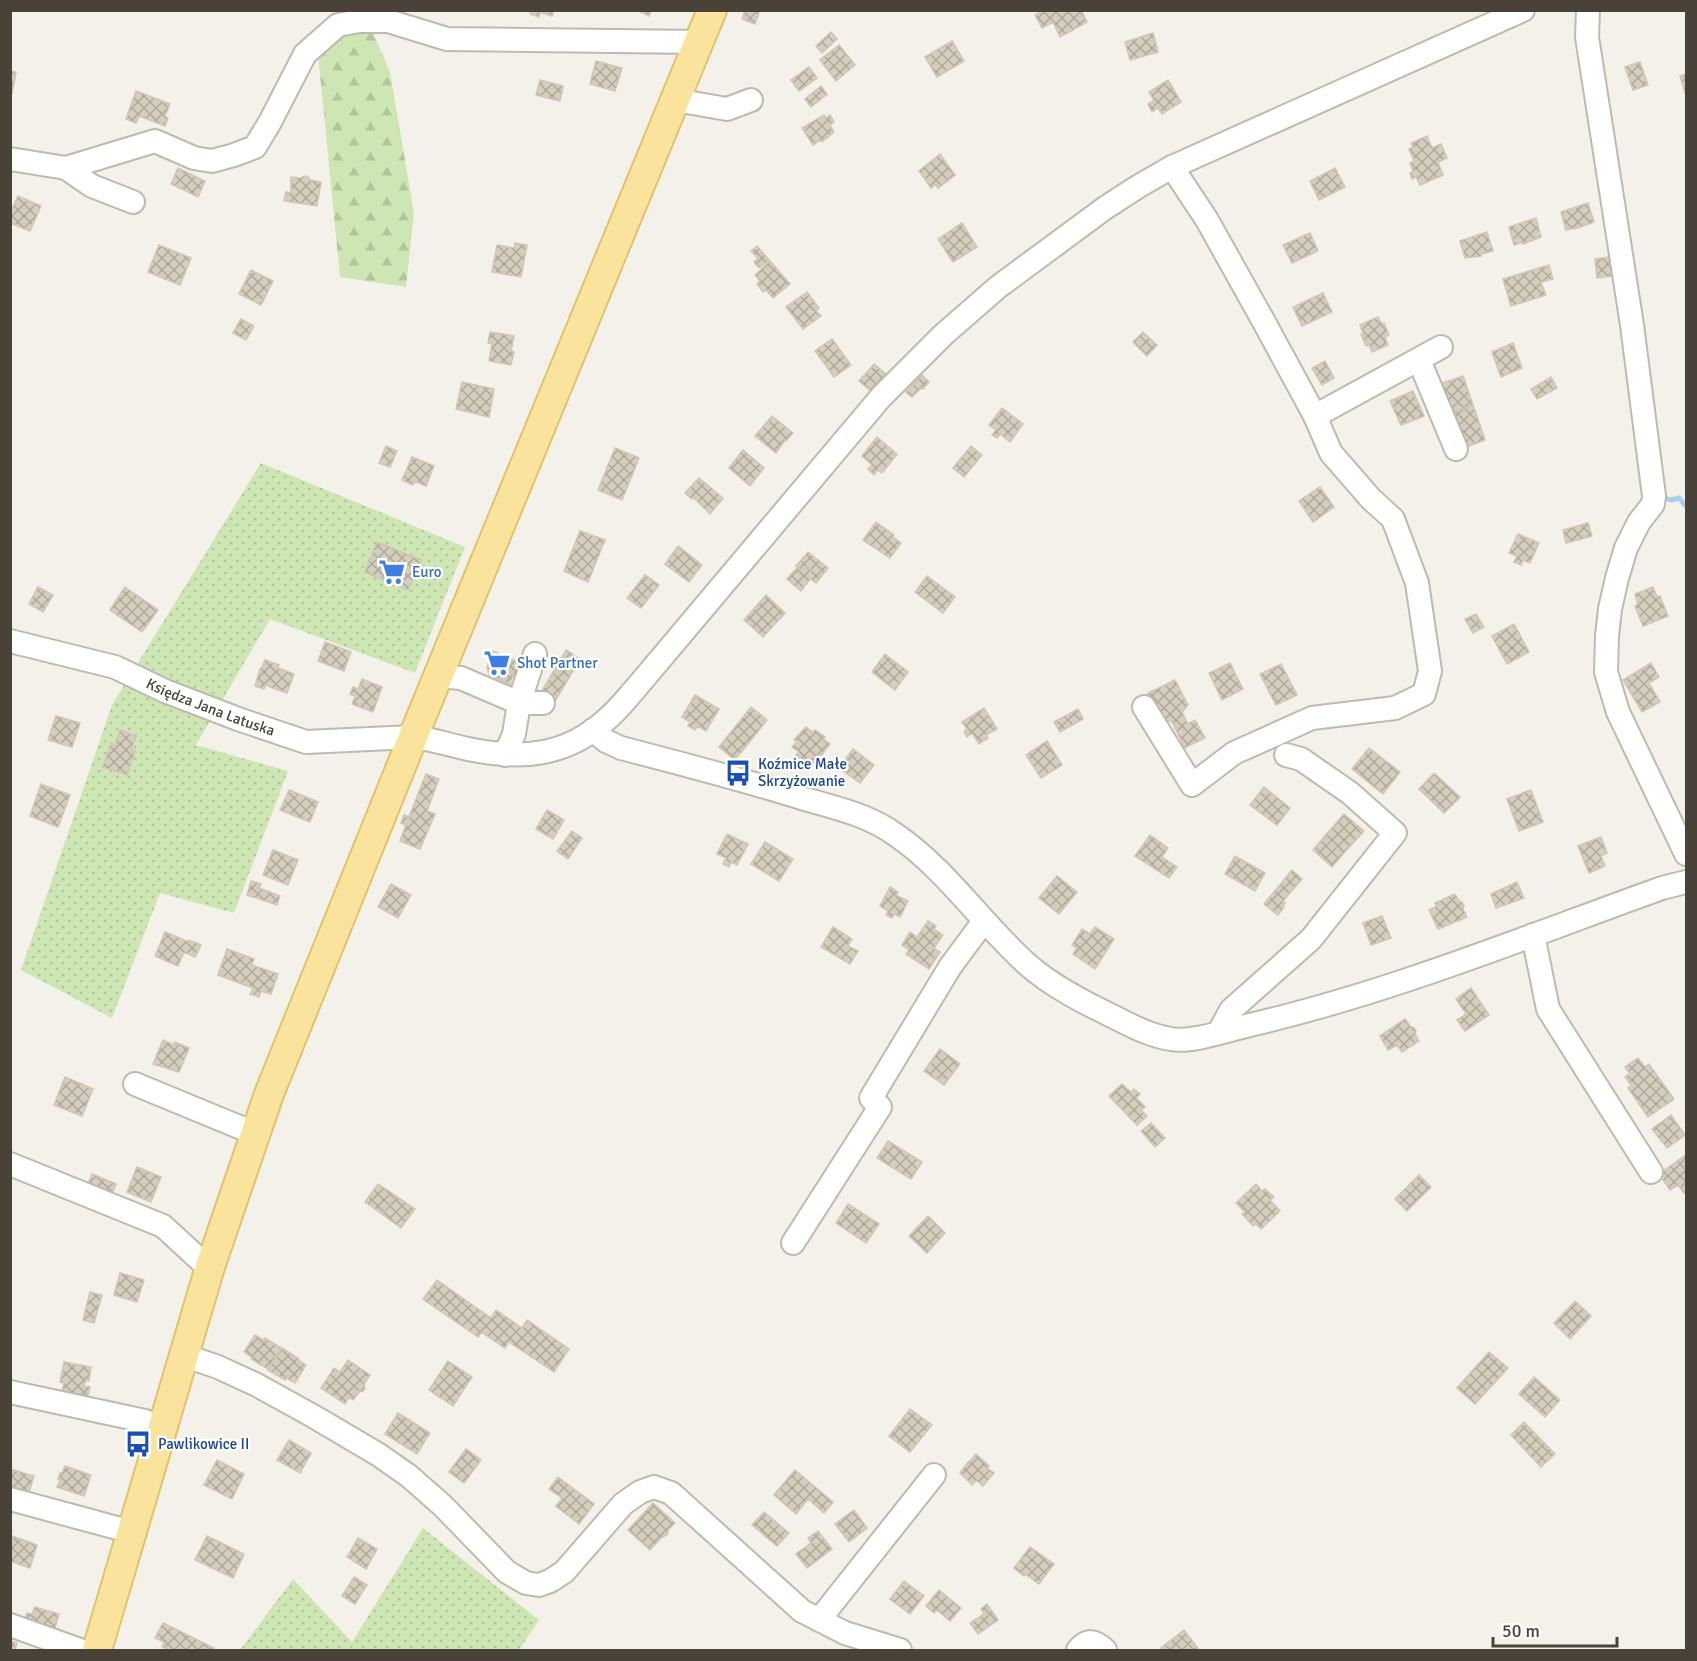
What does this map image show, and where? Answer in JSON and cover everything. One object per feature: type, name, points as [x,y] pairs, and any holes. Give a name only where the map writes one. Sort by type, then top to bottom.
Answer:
[{"type":"main road","points":[[97,1650],[210,1267],[268,1095],[712,10]]},
{"type":"street","name":"Księdza Jana Latuska","points":[[10,641],[115,667],[165,691],[306,742],[413,737],[505,755],[527,755],[576,742],[608,719],[636,688],[881,397],[943,335],[998,287],[1105,208],[1172,167],[1523,10]]},
{"type":"street","points":[[1588,10],[1587,37],[1632,325],[1654,496],[1653,504],[1639,522],[1626,548],[1617,578],[1607,636],[1606,672],[1618,712],[1686,854]]},
{"type":"street","points":[[66,168],[155,141],[194,158],[212,161],[255,147],[305,54],[338,26],[359,21],[388,21],[447,39],[699,42]]},
{"type":"street","points":[[675,100],[727,109],[752,100]]},
{"type":"street","points":[[10,159],[66,168],[92,186],[133,202]]},
{"type":"street","points":[[1144,707],[1192,785],[1234,753],[1312,718],[1395,708],[1424,694],[1430,671],[1417,583],[1393,519],[1371,499],[1332,453],[1315,416],[1207,220],[1172,167]]},
{"type":"street","points":[[1315,416],[1442,347]]},
{"type":"street","points":[[1419,360],[1456,449]]},
{"type":"street","points":[[505,755],[514,734],[519,703],[535,654]]},
{"type":"street","points":[[438,676],[461,678],[519,703],[543,703]]},
{"type":"street","points":[[593,730],[606,741],[621,748],[843,810],[874,822],[897,835],[915,850],[1029,966],[1089,1005],[1144,1031],[1169,1039],[1183,1040],[1219,1032],[1307,1011],[1378,990],[1662,888],[1686,882]]},
{"type":"street","points":[[1219,1032],[1231,1010],[1311,939],[1395,833],[1350,794],[1301,759],[1286,755]]},
{"type":"street","points":[[793,1243],[880,1107],[871,1098],[950,967],[984,921]]},
{"type":"street","points":[[1533,935],[1548,1009],[1651,1172]]},
{"type":"street","points":[[135,1084],[244,1129],[256,1131]]},
{"type":"street","points":[[10,1164],[163,1226],[210,1267]]},
{"type":"street","points":[[183,1355],[218,1367],[257,1385],[379,1455],[409,1476],[443,1506],[507,1572],[526,1583],[539,1585],[564,1572],[623,1504],[640,1492],[654,1487],[670,1493],[802,1611],[845,1633],[900,1650]]},
{"type":"street","points":[[10,1392],[145,1421],[162,1430]]},
{"type":"street","points":[[819,1620],[934,1475]]},
{"type":"street","points":[[10,1499],[132,1532]]},
{"type":"street","points":[[10,1625],[80,1650]]},
{"type":"street","points":[[1078,1650],[1083,1644],[1091,1642],[1105,1650]]},
{"type":"green space","points":[[365,13],[390,72],[414,213],[406,287],[340,277],[316,33]]},
{"type":"green space","points":[[261,463],[465,547],[415,673],[270,619],[196,745],[288,771],[234,913],[160,893],[112,1018],[21,970],[112,705]]},
{"type":"green space","points":[[423,1528],[539,1620],[519,1650],[240,1650],[293,1579],[352,1642]]},
{"type":"building","points":[[531,10],[554,10],[552,16],[540,12],[539,17],[530,14]]},
{"type":"building","points":[[637,10],[651,10],[649,16]]},
{"type":"building","points":[[745,10],[760,10],[755,24],[742,19]]},
{"type":"building","points":[[1043,10],[1052,12],[1081,10],[1087,22],[1060,37],[1053,22],[1042,28],[1035,15]]},
{"type":"building","points":[[831,32],[837,39],[822,53],[816,46]]},
{"type":"building","points":[[1153,33],[1158,52],[1130,60],[1125,42]]},
{"type":"building","points":[[952,41],[964,61],[937,77],[925,57]]},
{"type":"building","points":[[839,45],[855,65],[836,81],[820,60]]},
{"type":"building","points":[[596,61],[622,68],[615,91],[590,84]]},
{"type":"building","points":[[1640,62],[1648,85],[1633,90],[1625,67]]},
{"type":"building","points":[[809,67],[817,78],[799,91],[791,80]]},
{"type":"building","points":[[10,71],[16,72],[12,94],[10,93]]},
{"type":"building","points":[[1686,74],[1686,96],[1680,76]]},
{"type":"building","points":[[540,80],[563,86],[560,101],[536,95]]},
{"type":"building","points":[[1168,80],[1181,102],[1162,114],[1158,108],[1152,112],[1148,104],[1154,100],[1149,92]]},
{"type":"building","points":[[821,86],[827,94],[811,107],[805,99]]},
{"type":"building","points":[[136,91],[170,104],[165,116],[168,118],[165,126],[139,116],[136,123],[126,119]]},
{"type":"building","points":[[824,115],[825,118],[830,115],[834,122],[830,125],[834,132],[823,141],[813,145],[802,128]]},
{"type":"building","points":[[1427,136],[1432,148],[1441,144],[1447,158],[1438,162],[1443,175],[1420,185],[1416,177],[1412,179],[1410,173],[1413,171],[1410,163],[1414,161],[1409,149],[1413,147],[1411,143]]},
{"type":"building","points":[[940,154],[955,175],[938,188],[936,184],[931,188],[919,171]]},
{"type":"building","points":[[178,168],[205,181],[198,197],[171,184]]},
{"type":"building","points":[[1335,168],[1345,187],[1319,200],[1310,181]]},
{"type":"building","points":[[304,176],[321,182],[317,206],[284,201],[286,192],[291,193],[291,177]]},
{"type":"building","points":[[18,196],[41,206],[30,231],[10,223],[10,213]]},
{"type":"building","points":[[1588,203],[1594,222],[1566,230],[1561,212]]},
{"type":"building","points":[[1536,218],[1541,237],[1514,245],[1509,227]]},
{"type":"building","points":[[962,223],[977,247],[953,262],[938,239]]},
{"type":"building","points":[[1487,232],[1493,251],[1481,254],[1481,256],[1465,258],[1460,241]]},
{"type":"building","points":[[1310,233],[1318,251],[1292,263],[1283,245]]},
{"type":"building","points":[[515,243],[527,245],[521,277],[492,272],[497,245],[514,248]]},
{"type":"building","points":[[159,245],[191,258],[180,285],[148,272]]},
{"type":"building","points":[[757,246],[769,260],[759,268],[754,262],[758,258],[751,251]]},
{"type":"building","points":[[1609,257],[1611,276],[1597,278],[1595,259]]},
{"type":"building","points":[[770,261],[790,284],[773,298],[766,290],[763,292],[757,284],[760,281],[755,275]]},
{"type":"building","points":[[1549,265],[1553,279],[1541,282],[1546,295],[1511,306],[1503,279]]},
{"type":"building","points":[[251,270],[273,281],[261,305],[239,294]]},
{"type":"building","points":[[807,292],[819,308],[816,311],[821,316],[803,329],[786,307]]},
{"type":"building","points":[[1323,293],[1332,312],[1302,326],[1293,307]]},
{"type":"building","points":[[1378,317],[1382,324],[1384,323],[1389,335],[1385,337],[1388,345],[1372,352],[1369,345],[1366,346],[1360,325]]},
{"type":"building","points":[[241,319],[254,326],[246,340],[233,333]]},
{"type":"building","points":[[490,332],[514,336],[511,365],[489,361],[492,344],[488,343]]},
{"type":"building","points":[[1143,332],[1157,345],[1147,356],[1133,342]]},
{"type":"building","points":[[832,339],[851,365],[834,377],[815,351]]},
{"type":"building","points":[[1513,343],[1522,368],[1501,377],[1492,352]]},
{"type":"building","points":[[1325,361],[1334,378],[1322,385],[1312,368]]},
{"type":"building","points":[[874,364],[886,374],[871,391],[859,381]]},
{"type":"building","points":[[922,375],[929,382],[912,397],[906,392]]},
{"type":"building","points":[[1463,376],[1473,405],[1450,413],[1440,384]]},
{"type":"building","points":[[1551,377],[1557,388],[1537,399],[1531,389]]},
{"type":"building","points":[[462,382],[494,389],[489,417],[456,409]]},
{"type":"building","points":[[1413,391],[1424,416],[1401,425],[1390,401]]},
{"type":"building","points":[[1473,405],[1485,440],[1463,448],[1450,413]]},
{"type":"building","points":[[1002,408],[1023,424],[1010,442],[1000,434],[997,438],[992,435],[996,430],[989,425]]},
{"type":"building","points":[[772,416],[793,433],[776,453],[755,436]]},
{"type":"building","points":[[877,437],[897,454],[882,473],[878,470],[874,475],[868,469],[872,465],[862,456]]},
{"type":"building","points":[[386,446],[397,451],[390,467],[379,463]]},
{"type":"building","points":[[971,446],[982,455],[964,477],[953,468]]},
{"type":"building","points":[[615,448],[639,458],[622,500],[598,490]]},
{"type":"building","points":[[743,450],[764,468],[750,486],[729,468]]},
{"type":"building","points":[[412,457],[434,466],[426,486],[414,481],[413,485],[402,480]]},
{"type":"building","points":[[699,478],[723,498],[710,514],[693,497],[692,499],[685,493]]},
{"type":"building","points":[[1320,487],[1334,507],[1313,522],[1299,501]]},
{"type":"building","points":[[876,522],[901,543],[890,558],[863,540]]},
{"type":"building","points":[[1588,523],[1592,536],[1566,543],[1563,530]]},
{"type":"building","points":[[580,531],[605,540],[588,582],[564,571]]},
{"type":"building","points":[[1518,534],[1539,543],[1530,563],[1523,560],[1521,565],[1514,562],[1517,556],[1509,553]]},
{"type":"building","points":[[377,542],[421,560],[408,590],[365,572]]},
{"type":"building","points":[[678,546],[702,565],[689,582],[665,564]]},
{"type":"building","points":[[808,552],[828,568],[816,583],[807,576],[811,570],[806,566],[801,571],[796,566]]},
{"type":"building","points":[[806,566],[811,570],[807,576],[810,579],[801,591],[787,579],[797,568],[801,571]]},
{"type":"building","points":[[645,575],[659,585],[641,608],[627,598]]},
{"type":"building","points":[[927,576],[955,597],[943,613],[915,592]]},
{"type":"building","points":[[38,587],[53,595],[43,612],[29,604]]},
{"type":"building","points":[[125,587],[158,610],[142,632],[110,610]]},
{"type":"building","points":[[1653,587],[1657,597],[1660,596],[1668,616],[1643,626],[1635,606],[1638,604],[1635,594]]},
{"type":"building","points":[[766,595],[785,613],[763,637],[744,620]]},
{"type":"building","points":[[1476,614],[1484,627],[1473,633],[1465,619]]},
{"type":"building","points":[[1514,624],[1529,652],[1507,664],[1492,636]]},
{"type":"building","points":[[325,642],[351,652],[344,671],[318,661]]},
{"type":"building","points":[[566,650],[580,659],[554,703],[540,694]]},
{"type":"building","points":[[493,651],[521,663],[521,675],[514,674],[510,683],[512,685],[489,675],[487,667]]},
{"type":"building","points":[[885,654],[908,672],[895,690],[872,672]]},
{"type":"building","points":[[265,660],[294,674],[287,693],[265,685],[264,689],[255,686]]},
{"type":"building","points":[[1230,663],[1243,689],[1222,700],[1209,673]]},
{"type":"building","points":[[1651,663],[1659,677],[1649,683],[1660,702],[1642,712],[1623,680]]},
{"type":"building","points":[[1281,664],[1297,695],[1276,705],[1260,674]]},
{"type":"building","points":[[362,679],[382,687],[373,712],[352,704],[355,696],[350,694],[353,687],[358,689]]},
{"type":"building","points":[[1175,680],[1188,705],[1182,712],[1188,724],[1195,720],[1205,738],[1182,749],[1179,744],[1182,742],[1171,720],[1164,724],[1148,693]]},
{"type":"building","points":[[695,695],[719,709],[706,731],[698,726],[695,730],[688,726],[690,722],[682,717]]},
{"type":"building","points":[[751,707],[767,720],[735,760],[719,747]]},
{"type":"building","points":[[984,708],[997,729],[986,735],[988,738],[979,744],[972,733],[967,737],[964,732],[967,729],[962,722]]},
{"type":"building","points":[[1078,709],[1083,719],[1060,732],[1054,722]]},
{"type":"building","points":[[56,716],[80,723],[72,747],[48,740]]},
{"type":"building","points":[[806,727],[825,737],[823,739],[830,744],[815,764],[809,759],[806,762],[796,755],[799,752],[792,747],[797,741],[794,740]]},
{"type":"building","points":[[120,730],[136,736],[131,750],[135,751],[127,775],[103,767],[111,743],[115,745]]},
{"type":"building","points":[[1047,741],[1062,765],[1041,778],[1026,755]]},
{"type":"building","points":[[1369,748],[1400,772],[1383,794],[1352,769]]},
{"type":"building","points":[[853,749],[874,765],[860,783],[839,768]]},
{"type":"building","points":[[1434,773],[1460,797],[1444,813],[1419,789]]},
{"type":"building","points":[[426,774],[439,779],[427,811],[435,814],[420,849],[400,841],[406,825],[401,823],[404,815],[409,817]]},
{"type":"building","points":[[41,784],[70,795],[58,827],[30,816]]},
{"type":"building","points":[[1264,787],[1290,808],[1277,825],[1250,805]]},
{"type":"building","points":[[289,790],[318,802],[310,822],[280,810]]},
{"type":"building","points":[[1531,790],[1543,822],[1519,831],[1507,799]]},
{"type":"building","points":[[547,810],[564,820],[553,839],[536,829]]},
{"type":"building","points":[[1344,814],[1364,831],[1343,854],[1324,837]]},
{"type":"building","points":[[572,831],[582,838],[568,859],[557,851]]},
{"type":"building","points":[[727,834],[748,844],[737,865],[731,862],[729,867],[723,864],[726,858],[717,854]]},
{"type":"building","points":[[1150,835],[1168,848],[1162,857],[1177,867],[1169,878],[1135,856]]},
{"type":"building","points":[[1324,837],[1343,854],[1332,867],[1313,850]]},
{"type":"building","points":[[1601,837],[1607,853],[1601,856],[1605,866],[1589,873],[1578,846]]},
{"type":"building","points":[[765,842],[793,859],[779,881],[751,864]]},
{"type":"building","points":[[273,850],[298,860],[288,885],[263,875]]},
{"type":"building","points":[[1235,856],[1265,873],[1255,891],[1225,874]]},
{"type":"building","points":[[1292,870],[1302,879],[1283,901],[1284,907],[1278,915],[1264,904]]},
{"type":"building","points":[[1057,876],[1077,892],[1059,914],[1039,898]]},
{"type":"building","points":[[251,881],[261,884],[259,888],[280,896],[277,905],[247,895]]},
{"type":"building","points":[[1517,882],[1524,898],[1496,908],[1491,894]]},
{"type":"building","points":[[391,884],[411,895],[398,918],[378,907]]},
{"type":"building","points":[[890,887],[898,892],[896,895],[908,901],[900,917],[894,914],[892,918],[886,915],[888,911],[880,906]]},
{"type":"building","points":[[1455,894],[1462,902],[1467,917],[1438,929],[1429,910],[1437,906],[1435,903]]},
{"type":"building","points":[[1382,916],[1391,938],[1371,945],[1363,923]]},
{"type":"building","points":[[928,921],[936,926],[934,929],[943,935],[934,948],[940,952],[929,969],[906,954],[909,950],[902,945],[910,932],[917,937]]},
{"type":"building","points":[[833,927],[852,939],[848,946],[858,951],[850,964],[821,947]]},
{"type":"building","points":[[1095,927],[1114,939],[1095,969],[1073,954],[1077,948],[1072,945],[1082,929],[1090,934]]},
{"type":"building","points":[[165,932],[201,945],[195,957],[184,952],[178,966],[155,956]]},
{"type":"building","points":[[227,949],[254,959],[252,965],[278,974],[271,994],[261,991],[259,997],[250,994],[253,988],[218,975]]},
{"type":"building","points":[[1471,988],[1489,1015],[1465,1031],[1457,1020],[1466,1014],[1456,999]]},
{"type":"building","points":[[1405,1019],[1416,1031],[1415,1034],[1419,1041],[1402,1052],[1397,1045],[1388,1050],[1380,1036]]},
{"type":"building","points":[[163,1040],[189,1048],[179,1072],[153,1064]]},
{"type":"building","points":[[940,1049],[960,1064],[944,1085],[924,1071]]},
{"type":"building","points":[[1638,1058],[1645,1067],[1649,1064],[1674,1099],[1648,1117],[1628,1088],[1631,1085],[1625,1077],[1630,1074],[1625,1067]]},
{"type":"building","points":[[65,1077],[93,1089],[82,1116],[54,1105]]},
{"type":"building","points":[[1122,1084],[1131,1092],[1134,1089],[1140,1094],[1136,1098],[1145,1107],[1141,1110],[1147,1116],[1137,1125],[1109,1096]]},
{"type":"building","points":[[1671,1115],[1685,1135],[1667,1148],[1652,1129]]},
{"type":"building","points":[[1151,1123],[1165,1138],[1155,1147],[1141,1131]]},
{"type":"building","points":[[888,1141],[922,1162],[911,1179],[877,1158]]},
{"type":"building","points":[[1686,1155],[1686,1191],[1684,1193],[1678,1185],[1670,1190],[1659,1174]]},
{"type":"building","points":[[137,1167],[161,1177],[151,1202],[127,1192]]},
{"type":"building","points":[[92,1174],[116,1184],[109,1201],[85,1191]]},
{"type":"building","points":[[1419,1175],[1431,1187],[1407,1211],[1395,1199]]},
{"type":"building","points":[[378,1184],[396,1196],[382,1214],[365,1202]]},
{"type":"building","points":[[1256,1184],[1262,1191],[1265,1189],[1274,1197],[1270,1200],[1280,1211],[1261,1229],[1256,1224],[1253,1226],[1242,1214],[1245,1212],[1236,1203]]},
{"type":"building","points":[[396,1196],[415,1209],[401,1228],[382,1214]]},
{"type":"building","points":[[848,1204],[879,1224],[866,1243],[836,1223]]},
{"type":"building","points":[[928,1216],[945,1233],[927,1253],[909,1236]]},
{"type":"building","points":[[120,1273],[144,1280],[137,1302],[114,1295]]},
{"type":"building","points":[[437,1280],[491,1318],[496,1310],[522,1328],[527,1320],[569,1349],[554,1372],[509,1342],[505,1348],[481,1332],[478,1337],[423,1299]]},
{"type":"building","points":[[90,1292],[102,1295],[94,1323],[83,1320]]},
{"type":"building","points":[[1575,1301],[1591,1316],[1570,1339],[1554,1323]]},
{"type":"building","points":[[255,1335],[281,1348],[268,1369],[244,1352]]},
{"type":"building","points":[[282,1348],[306,1365],[295,1383],[268,1370]]},
{"type":"building","points":[[1489,1352],[1508,1368],[1475,1404],[1457,1388]]},
{"type":"building","points":[[348,1360],[370,1375],[364,1384],[363,1391],[359,1392],[353,1400],[349,1397],[345,1404],[321,1388],[334,1368],[340,1372]]},
{"type":"building","points":[[448,1361],[472,1377],[453,1406],[429,1390]]},
{"type":"building","points":[[64,1362],[91,1367],[89,1381],[86,1380],[84,1386],[90,1387],[88,1396],[62,1391],[64,1383],[60,1382]]},
{"type":"building","points":[[1534,1377],[1560,1400],[1545,1417],[1519,1394]]},
{"type":"building","points":[[910,1409],[932,1425],[910,1452],[889,1436]]},
{"type":"building","points":[[398,1413],[430,1433],[417,1454],[385,1434]]},
{"type":"building","points":[[1524,1422],[1555,1454],[1541,1467],[1511,1435]]},
{"type":"building","points":[[289,1440],[311,1453],[300,1473],[277,1460]]},
{"type":"building","points":[[466,1449],[481,1460],[464,1483],[449,1472]]},
{"type":"building","points":[[976,1454],[994,1473],[983,1486],[976,1480],[972,1485],[960,1473]]},
{"type":"building","points":[[217,1460],[244,1474],[232,1499],[204,1485]]},
{"type":"building","points":[[65,1466],[91,1475],[84,1496],[57,1487],[60,1473]]},
{"type":"building","points":[[10,1469],[34,1476],[29,1492],[10,1486]]},
{"type":"building","points":[[795,1470],[833,1502],[824,1513],[808,1499],[796,1514],[774,1495]]},
{"type":"building","points":[[558,1477],[594,1504],[579,1524],[556,1506],[562,1498],[549,1489]]},
{"type":"building","points":[[653,1503],[675,1523],[668,1530],[668,1534],[650,1550],[628,1530]]},
{"type":"building","points":[[854,1510],[867,1528],[849,1542],[835,1524]]},
{"type":"building","points":[[764,1512],[789,1533],[777,1546],[752,1525]]},
{"type":"building","points":[[818,1531],[832,1549],[807,1568],[796,1554],[811,1543],[808,1538]]},
{"type":"building","points":[[12,1536],[37,1545],[30,1568],[10,1561]]},
{"type":"building","points":[[207,1536],[244,1554],[233,1578],[195,1560]]},
{"type":"building","points":[[358,1538],[377,1549],[366,1569],[347,1557]]},
{"type":"building","points":[[1030,1547],[1054,1564],[1039,1584],[1014,1568]]},
{"type":"building","points":[[354,1577],[367,1585],[355,1604],[342,1596]]},
{"type":"building","points":[[904,1581],[924,1596],[910,1614],[890,1599]]},
{"type":"building","points":[[939,1590],[961,1608],[950,1621],[937,1610],[934,1613],[926,1606]]},
{"type":"building","points":[[987,1604],[998,1620],[978,1634],[970,1623],[984,1614],[981,1609]]},
{"type":"building","points":[[35,1607],[59,1614],[54,1631],[24,1622],[27,1613],[32,1614]]},
{"type":"building","points":[[163,1623],[214,1648],[213,1650],[168,1650],[162,1647],[164,1642],[155,1638]]},
{"type":"building","points":[[1184,1630],[1199,1650],[1162,1650],[1161,1648]]},
{"type":"building","points":[[10,1641],[17,1643],[15,1650],[10,1650]]},
{"type":"waterway","points":[[1660,496],[1671,500],[1679,498],[1686,506]]},
{"type":"place","name":"Euro","points":[[392,572]]},
{"type":"place","name":"Shot Partner","points":[[497,663]]},
{"type":"place","name":"Koźmice Małe Skrzyżowanie","points":[[738,773]]},
{"type":"place","name":"Pawlikowice II","points":[[138,1444]]}]
